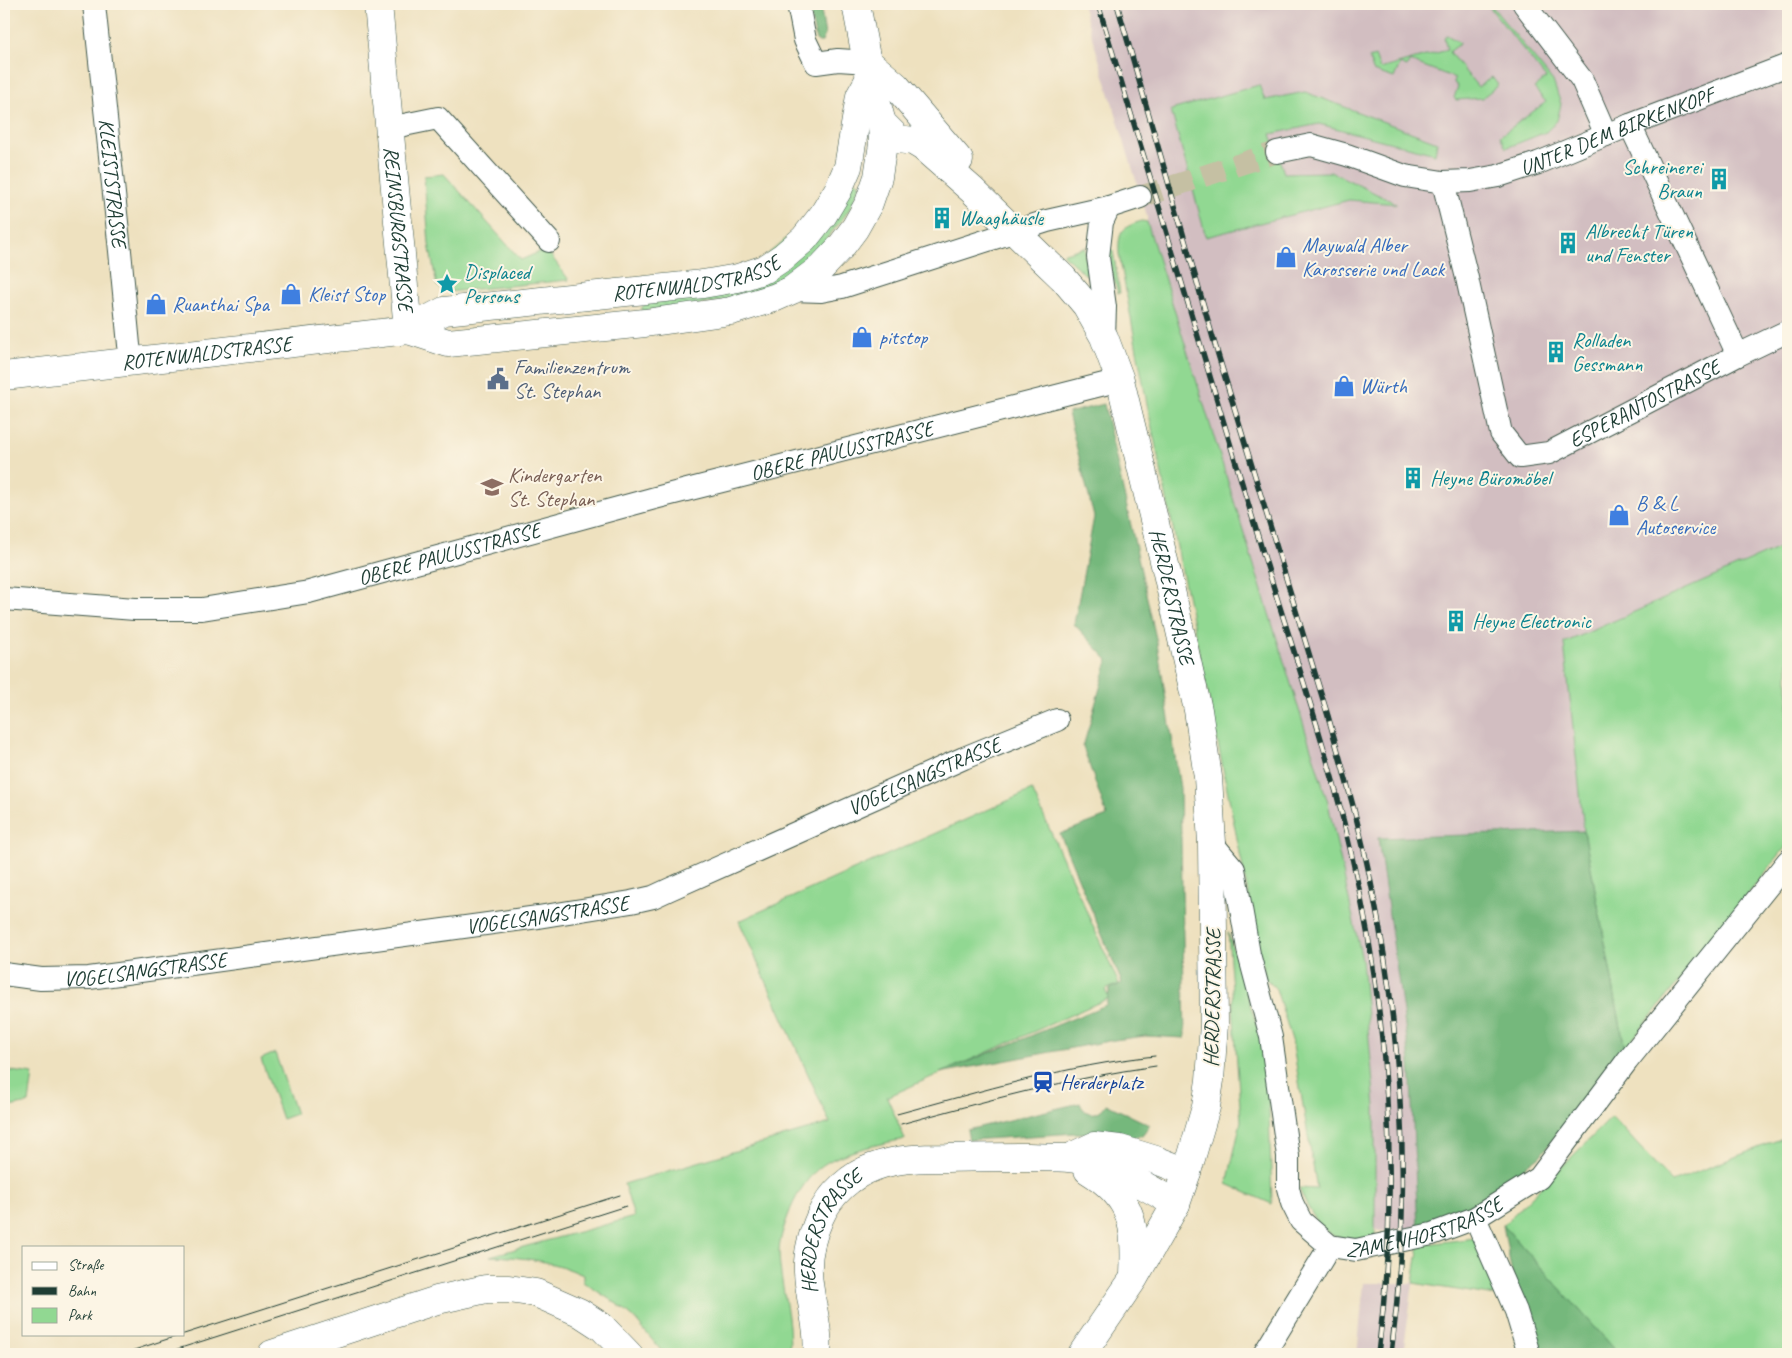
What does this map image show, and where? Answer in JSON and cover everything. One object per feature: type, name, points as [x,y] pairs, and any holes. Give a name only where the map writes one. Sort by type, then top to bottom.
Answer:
[{"type":"main road","name":"REINSBURGSTRASSE","points":[[378,4],[408,330]]},
{"type":"main road","name":"ROTENWALDSTRASSE","points":[[408,330],[448,343],[644,323],[731,311],[774,298],[792,290],[821,268],[840,248],[855,228],[869,203],[878,177],[888,135],[869,70],[856,4]]},
{"type":"main road","name":"ROTENWALDSTRASSE","points":[[4,376],[408,330],[444,311],[704,284],[738,278],[765,269],[804,239],[823,215],[838,190],[848,167],[860,96],[869,70]]},
{"type":"main road","points":[[869,70],[896,86],[955,154],[967,171],[972,190]]},
{"type":"main road","points":[[848,167],[888,135]]},
{"type":"main road","name":"HERDERSTRASSE","points":[[817,1354],[818,1342],[808,1271],[812,1240],[820,1216],[834,1195],[849,1180],[872,1167],[903,1159],[968,1157],[1067,1158],[1096,1163],[1130,1178],[1176,1204],[1206,1107],[1214,1024],[1212,843],[1208,777],[1198,710],[1168,573],[1120,380],[1104,338],[1086,305],[1064,278],[1013,232],[972,190],[923,147],[888,135]]},
{"type":"main road","points":[[637,290],[630,302],[629,312],[634,318],[644,323]]},
{"type":"main road","name":"HERDERSTRASSE","points":[[1067,1158],[1094,1146],[1120,1149],[1187,1172]]},
{"type":"main road","points":[[1067,1158],[1093,1174],[1116,1192],[1124,1203],[1132,1221],[1134,1278]]},
{"type":"main road","points":[[1082,1354],[1134,1278],[1176,1204]]},
{"type":"main road","points":[[272,1354],[437,1300],[486,1289],[509,1289],[536,1293],[579,1312],[602,1327],[628,1354]]},
{"type":"street","name":"KLEISTSTRASSE","points":[[94,4],[132,362]]},
{"type":"street","points":[[798,4],[805,40],[816,63],[838,60],[869,70]]},
{"type":"street","points":[[1524,4],[1582,80],[1606,135]]},
{"type":"street","name":"UNTER DEM BIRKENKOPF","points":[[1277,152],[1311,145],[1347,155],[1405,176],[1443,182],[1470,181],[1498,176],[1538,163],[1630,125],[1788,65]]},
{"type":"street","name":"REINSBURGSTRASSE","points":[[390,128],[438,118],[549,241]]},
{"type":"street","name":"ESPERANTOSTRASSE","points":[[1630,125],[1738,354]]},
{"type":"street","name":"ESPERANTOSTRASSE","points":[[1443,182],[1467,278],[1501,433],[1520,457],[1549,452],[1738,354],[1788,331]]},
{"type":"street","points":[[1013,232],[1047,221],[1109,207],[1140,197]]},
{"type":"street","points":[[1104,338],[1105,307],[1098,257],[1102,222],[1109,207]]},
{"type":"street","name":"ROTENWALDSTRASSE","points":[[792,290],[821,291],[842,287],[1013,232]]},
{"type":"street","name":"OBERE PAULUSSTRASSE","points":[[4,599],[135,609],[202,609],[309,592],[664,496],[1120,380]]},
{"type":"street","name":"VOGELSANGSTRASSE","points":[[4,974],[40,979],[89,978],[538,917],[653,897],[964,758],[1056,720]]},
{"type":"street","name":"ZAMENHOFSTRASSE","points":[[1212,843],[1234,869],[1249,954],[1271,1036],[1288,1156],[1288,1188],[1292,1203],[1301,1221],[1330,1246],[1356,1250],[1432,1234],[1475,1218],[1538,1178],[1643,1041],[1788,861]]},
{"type":"street","points":[[1475,1218],[1516,1311],[1529,1354]]},
{"type":"street","points":[[1264,1354],[1330,1246]]},
{"type":"shaded area","points":[[1082,4],[1788,4],[1788,544],[1564,643],[1584,831],[1378,838],[1410,1061],[1418,1228],[1382,1231],[1373,1229],[1375,1107],[1362,960],[1328,803],[1147,222],[1147,216]]},
{"type":"shaded area","points":[[1364,1283],[1413,1283],[1403,1354],[1357,1354]]},
{"type":"green space","points":[[808,4],[820,4],[825,35],[822,42],[816,40]]},
{"type":"green space","points":[[1487,4],[1490,4],[1553,81],[1561,104],[1557,121],[1546,132],[1506,148],[1500,136],[1546,102],[1534,88],[1546,78]]},
{"type":"green space","points":[[1447,35],[1460,43],[1449,52],[1478,87],[1492,77],[1498,85],[1482,98],[1456,100],[1454,98],[1458,86],[1454,83],[1455,78],[1410,61],[1407,67],[1400,64],[1394,78],[1373,71],[1369,58],[1375,56],[1380,69],[1447,50],[1444,37]]},
{"type":"green space","points":[[1259,85],[1265,100],[1305,92],[1437,142],[1435,154],[1319,124],[1271,134],[1284,173],[1332,172],[1397,204],[1349,200],[1206,237],[1171,110]]},
{"type":"green space","points":[[444,174],[521,260],[546,249],[569,280],[448,292],[437,286],[429,244],[424,176]]},
{"type":"green space","points":[[854,180],[860,184],[852,204],[844,216],[814,254],[773,283],[750,293],[726,300],[642,311],[642,307],[646,303],[722,294]]},
{"type":"green space","points":[[1142,221],[1147,222],[1328,803],[1362,960],[1375,1107],[1375,1239],[1338,1237],[1328,1233],[1317,1222],[1299,1188],[1317,1189],[1292,1040],[1276,989],[1265,978],[1147,404],[1119,254],[1119,241],[1122,232],[1129,226]]},
{"type":"green space","points":[[1085,247],[1085,257],[1089,272],[1086,275],[1062,254]]},
{"type":"green space","points":[[1109,249],[1113,251],[1120,293],[1118,293],[1107,256]]},
{"type":"green space","points":[[1104,404],[1157,643],[1180,788],[1185,1038],[1145,1036],[1114,1040],[940,1073],[1106,1005],[1110,989],[1122,983],[1060,834],[1107,816],[1083,747],[1108,660],[1074,624],[1094,517],[1068,413]]},
{"type":"green space","points":[[1788,544],[1788,844],[1625,1049],[1584,831],[1564,643]]},
{"type":"green space","points":[[1032,790],[1119,984],[1105,990],[1109,998],[887,1097],[905,1139],[860,1149],[837,1157],[819,1168],[809,1178],[800,1190],[790,1210],[779,1248],[788,1316],[789,1354],[664,1354],[634,1318],[617,1304],[583,1282],[583,1275],[561,1266],[538,1261],[490,1256],[634,1217],[624,1184],[830,1123],[739,921]]},
{"type":"green space","points":[[1584,831],[1625,1049],[1540,1156],[1471,1208],[1418,1228],[1410,1061],[1378,838]]},
{"type":"green space","points":[[1228,932],[1262,1043],[1268,1077],[1272,1204],[1227,1184],[1241,1121]]},
{"type":"green space","points":[[275,1053],[296,1114],[282,1119],[261,1059]]},
{"type":"green space","points":[[4,1070],[33,1074],[29,1103],[4,1108]]},
{"type":"green space","points":[[1080,1103],[1082,1108],[1089,1113],[1100,1111],[1106,1104],[1150,1125],[1142,1135],[1134,1138],[1113,1134],[1076,1133],[969,1140],[967,1130]]},
{"type":"green space","points":[[1612,1117],[1672,1182],[1788,1136],[1788,1354],[1619,1354],[1503,1225]]},
{"type":"green space","points":[[1503,1225],[1619,1354],[1539,1354],[1514,1285]]},
{"type":"green space","points":[[1475,1238],[1502,1297],[1413,1283],[1419,1245]]},
{"type":"tunnel","points":[[1140,197],[1277,152]]},
{"type":"tram line","points":[[897,1114],[1057,1072],[1155,1056]]},
{"type":"tram line","points":[[901,1124],[1059,1084],[1156,1066]]},
{"type":"tram line","points":[[185,1334],[620,1195]]},
{"type":"tram line","points":[[162,1354],[626,1206]]},
{"type":"tram line","points":[[122,1354],[177,1336]]},
{"type":"railway","points":[[1098,4],[1320,737],[1341,811],[1363,910],[1382,1036],[1387,1100],[1389,1163],[1388,1227],[1385,1291],[1378,1354]]},
{"type":"railway","points":[[1117,4],[1213,338],[1328,716],[1368,866],[1383,946],[1391,1004],[1401,1121],[1401,1237],[1391,1354]]},
{"type":"place","name":"Schreinerei Braun","points":[[1719,179]]},
{"type":"place","name":"Waaghäusle","points":[[942,218]]},
{"type":"place","name":"Albrecht Türen und Fenster","points":[[1568,243]]},
{"type":"place","name":"Maywald Alber Karosserie und Lack","points":[[1286,257]]},
{"type":"place","name":"Displaced Persons","points":[[447,284]]},
{"type":"place","name":"Kleist Stop","points":[[291,294]]},
{"type":"place","name":"Ruanthai Spa","points":[[156,304]]},
{"type":"place","name":"pitstop","points":[[862,337]]},
{"type":"place","name":"Rolladen Gessmann","points":[[1556,352]]},
{"type":"place","name":"Familienzentrum St. Stephan","points":[[498,379]]},
{"type":"place","name":"Würth","points":[[1344,386]]},
{"type":"place","name":"Heyne Büromöbel","points":[[1413,478]]},
{"type":"place","name":"Kindergarten St. Stephan","points":[[492,487]]},
{"type":"place","name":"B & L Autoservice","points":[[1619,515]]},
{"type":"place","name":"Heyne Electronic","points":[[1456,621]]},
{"type":"place","name":"Herderplatz","points":[[1043,1082]]}]
